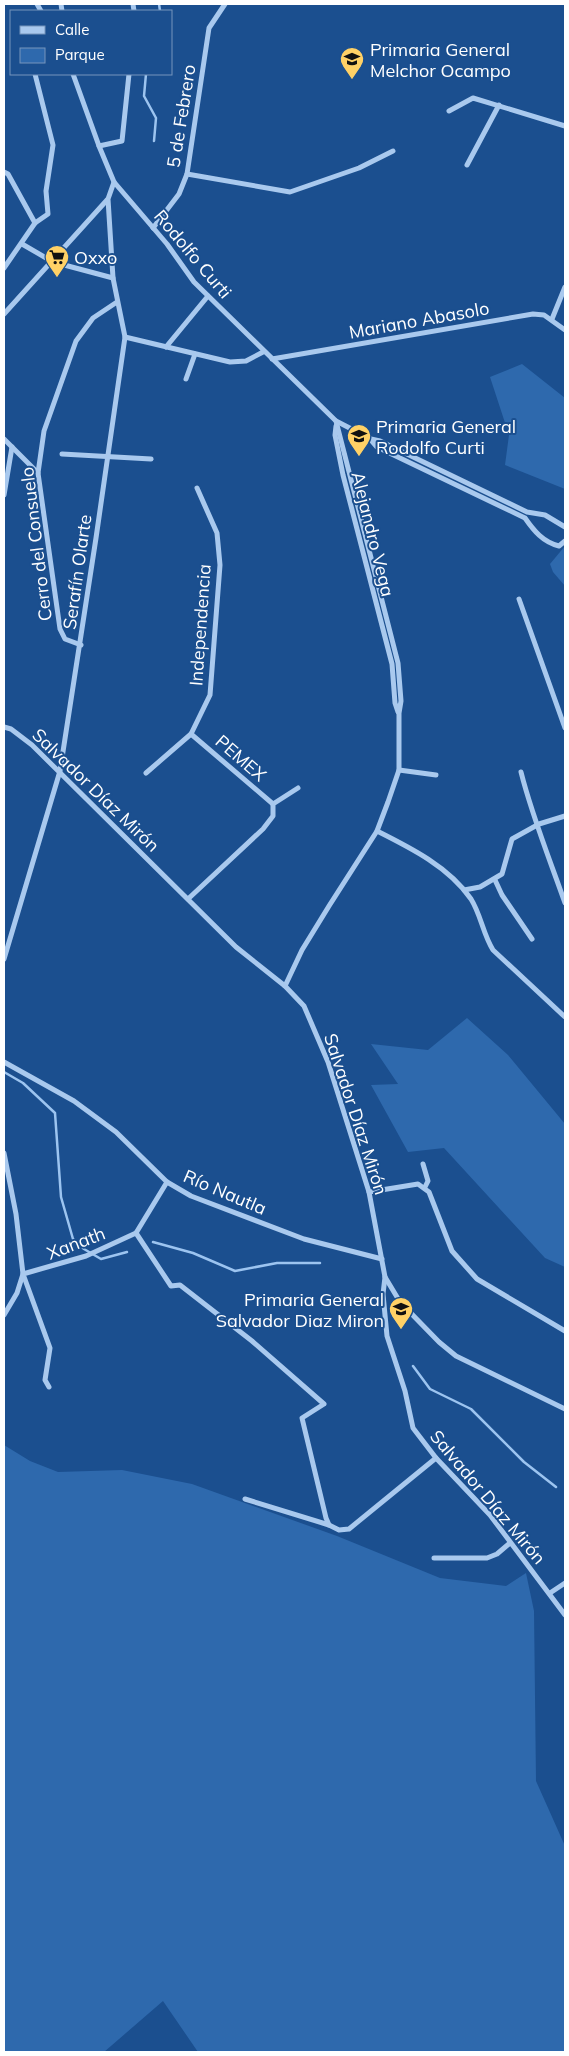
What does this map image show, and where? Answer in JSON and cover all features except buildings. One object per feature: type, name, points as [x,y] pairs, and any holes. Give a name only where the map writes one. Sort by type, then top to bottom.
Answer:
[{"type":"street","name":"5 de Febrero","points":[[153,228],[179,194],[187,174],[209,28],[225,4]]},
{"type":"street","points":[[4,268],[36,223],[48,214],[46,191],[53,144],[35,75]]},
{"type":"street","name":"Rodolfo Curti","points":[[73,75],[114,182],[153,228],[194,282],[336,421]]},
{"type":"street","points":[[99,146],[122,141],[129,75]]},
{"type":"street","points":[[449,111],[474,98],[565,126]]},
{"type":"street","points":[[467,165],[499,105]]},
{"type":"street","points":[[187,174],[290,192],[359,168],[394,151]]},
{"type":"street","points":[[4,172],[8,174],[36,223]]},
{"type":"street","name":"Serafín Olarte","points":[[4,959],[60,771],[64,730],[81,645],[125,337],[113,278],[108,199],[114,182]]},
{"type":"street","points":[[4,314],[108,199]]},
{"type":"street","points":[[22,244],[53,262],[113,278]]},
{"type":"street","points":[[565,287],[552,318],[565,330]]},
{"type":"street","points":[[166,348],[208,296]]},
{"type":"street","name":"Cerro del Consuelo","points":[[81,645],[64,639],[60,629],[38,473],[44,431],[76,342],[93,318],[117,302]]},
{"type":"street","name":"Mariano Abasolo","points":[[272,359],[533,314],[552,318]]},
{"type":"street","points":[[125,337],[230,362],[246,361],[264,352]]},
{"type":"street","points":[[186,379],[195,354]]},
{"type":"street","points":[[336,421],[527,512],[545,515],[565,527]]},
{"type":"street","name":"Alejandro Vega","points":[[285,986],[302,950],[377,831],[399,770],[399,713],[401,701],[395,664],[382,599],[336,421]]},
{"type":"street","name":"Alejandro Vega","points":[[336,421],[335,435],[357,535],[395,664]]},
{"type":"street","points":[[4,438],[38,473]]},
{"type":"street","points":[[371,439],[377,446],[525,518],[536,534],[552,544],[559,546],[565,541]]},
{"type":"street","points":[[4,495],[12,447]]},
{"type":"street","points":[[62,454],[107,455],[151,459]]},
{"type":"street","name":"Independencia","points":[[146,773],[191,734],[210,695],[220,565],[217,533],[197,488]]},
{"type":"street","points":[[525,518],[527,512]]},
{"type":"street","points":[[357,535],[365,534]]},
{"type":"street","points":[[376,602],[382,599]]},
{"type":"street","points":[[519,599],[565,728]]},
{"type":"street","name":"Salvador Díaz Mirón","points":[[4,727],[11,729],[32,745],[60,771],[236,947],[285,986],[304,1006],[328,1062],[369,1192],[385,1277],[383,1294],[387,1336],[405,1391],[413,1428],[436,1458],[490,1515],[565,1614]]},
{"type":"street","name":"PEMEX","points":[[191,734],[273,804]]},
{"type":"street","points":[[399,770],[436,775]]},
{"type":"street","points":[[521,772],[530,807],[539,824],[565,903]]},
{"type":"street","points":[[188,899],[262,829],[273,816],[273,804],[298,788]]},
{"type":"street","points":[[464,890],[480,887],[495,880],[502,874],[512,839],[539,824],[565,816]]},
{"type":"street","points":[[377,831],[426,858],[464,890],[477,911],[487,940],[493,950],[565,1017]]},
{"type":"street","points":[[495,880],[502,895],[532,939]]},
{"type":"street","name":"Río Nautla","points":[[4,1062],[74,1101],[116,1132],[168,1182],[191,1196],[304,1239],[382,1259]]},
{"type":"street","points":[[4,1154],[16,1214],[23,1274],[50,1348],[45,1375],[49,1387]]},
{"type":"street","points":[[423,1164],[428,1181],[425,1187]]},
{"type":"street","points":[[168,1182],[136,1232],[171,1286],[180,1286],[252,1341],[324,1404],[302,1418],[329,1526]]},
{"type":"street","points":[[369,1192],[418,1184],[425,1187],[429,1192],[452,1251],[477,1279],[565,1331]]},
{"type":"street","name":"Xanath","points":[[23,1274],[97,1252],[136,1232]]},
{"type":"street","points":[[4,1315],[17,1293],[23,1274]]},
{"type":"street","points":[[385,1277],[400,1302],[439,1342],[456,1356],[565,1409]]},
{"type":"street","points":[[245,1499],[339,1530],[349,1529],[436,1458]]},
{"type":"street","points":[[434,1558],[487,1558],[497,1554],[510,1543]]},
{"type":"street","points":[[550,1593],[565,1583]]},
{"type":"green space","points":[[522,364],[565,398],[565,489],[505,465],[509,435],[490,377]]},
{"type":"green space","points":[[565,546],[565,586],[553,572],[550,564]]},
{"type":"green space","points":[[467,1018],[508,1055],[565,1124],[565,1267],[545,1258],[444,1148],[408,1152],[371,1085],[398,1084],[371,1044],[428,1050]]},
{"type":"green space","points":[[4,1445],[30,1461],[58,1472],[122,1470],[192,1484],[337,1536],[440,1578],[506,1586],[526,1573],[534,1611],[536,1781],[565,1846],[565,2052],[198,2052],[163,2001],[104,2052],[4,2052]]},
{"type":"waterway","points":[[159,4],[160,10]]},
{"type":"waterway","points":[[146,75],[144,96],[156,118],[154,141]]},
{"type":"waterway","points":[[4,1072],[23,1083],[55,1113],[61,1197],[73,1239],[84,1249],[101,1259],[127,1252]]},
{"type":"waterway","points":[[153,1242],[193,1253],[235,1271],[277,1263],[320,1263]]},
{"type":"waterway","points":[[413,1366],[430,1389],[471,1409],[524,1462],[556,1487]]},
{"type":"place","name":"Primaria General Melchor Ocampo","points":[[352,80]]},
{"type":"place","name":"Oxxo","points":[[57,278]]},
{"type":"place","name":"Primaria General Rodolfo Curti","points":[[359,457]]},
{"type":"place","name":"Primaria General Salvador Diaz Miron","points":[[401,1330]]}]
